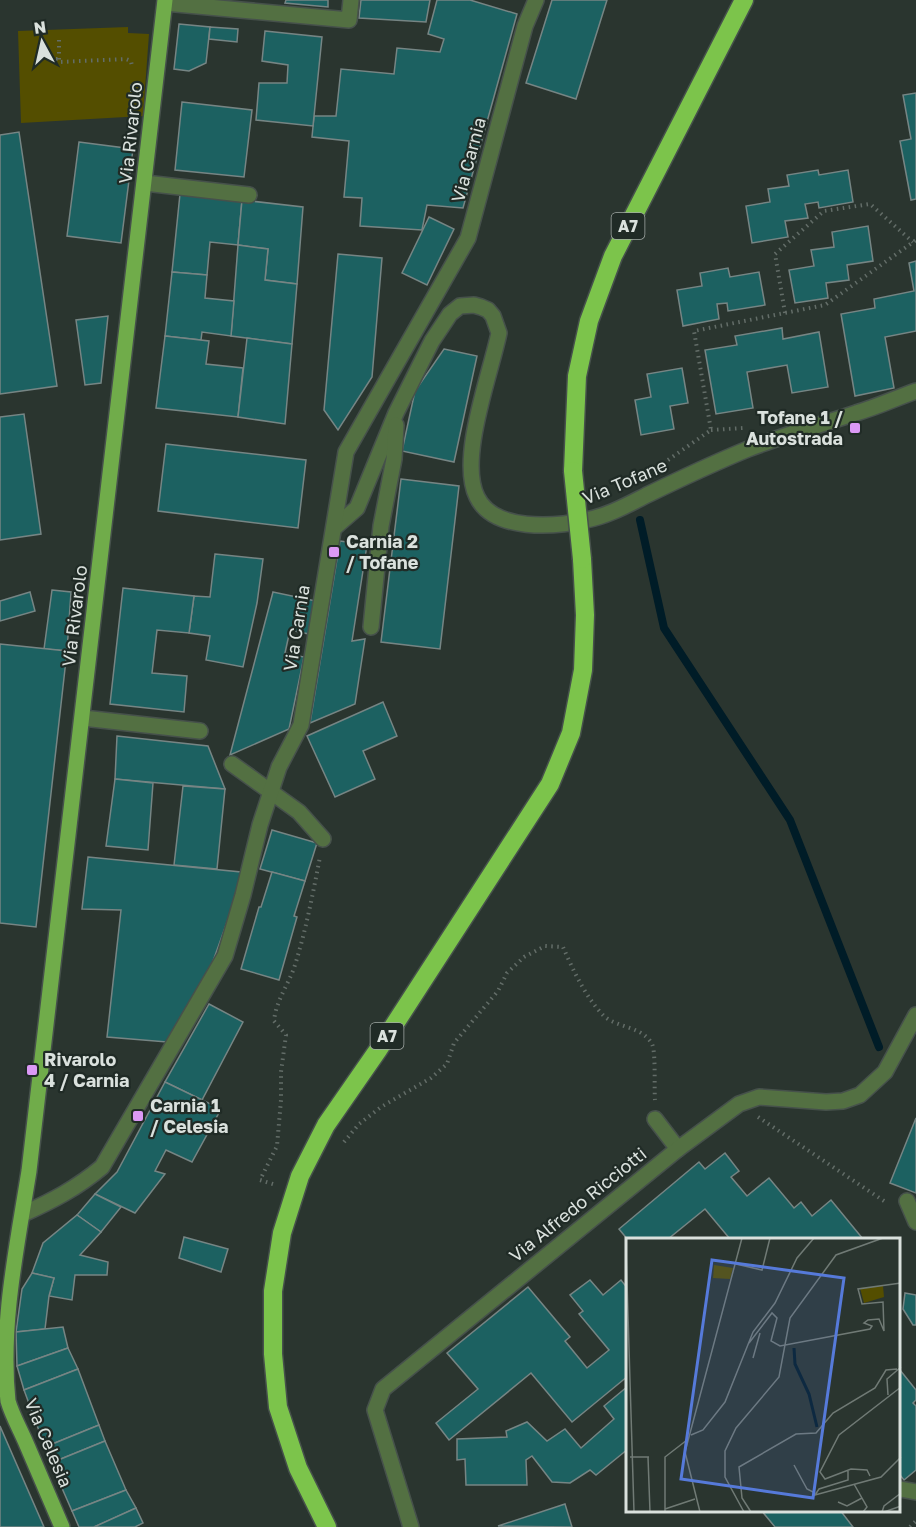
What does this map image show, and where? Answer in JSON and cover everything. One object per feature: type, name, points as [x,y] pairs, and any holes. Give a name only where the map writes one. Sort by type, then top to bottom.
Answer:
[{"type":"highway","name":"A7","points":[[327,1527],[298,1468],[278,1407],[273,1354],[273,1291],[282,1233],[300,1176],[326,1125],[378,1050],[550,784],[571,733],[583,670],[585,615],[573,471],[577,376],[589,321],[613,256],[744,0]]},
{"type":"main road","name":"Via Rivarolo","points":[[2,1371],[1,1334],[5,1293],[23,1214],[32,1148],[165,2]]},
{"type":"main road","name":"Via Rivarolo","points":[[0,1258],[17,1234]]},
{"type":"main road","name":"Via Celesia","points":[[2,1371],[4,1404],[62,1527]]},
{"type":"street","points":[[165,2],[349,21],[351,0]]},
{"type":"street","name":"Via Carnia","points":[[23,1214],[59,1198],[83,1183],[102,1167],[225,956],[260,825],[279,767],[301,725],[346,452],[468,238],[525,26],[537,0]]},
{"type":"street","points":[[145,183],[249,195]]},
{"type":"street","name":"Via Tofane","points":[[334,528],[357,508],[396,413],[432,341],[450,314],[460,306],[474,304],[488,310],[498,324],[499,333],[472,445],[470,477],[478,499],[494,514],[515,523],[543,525],[587,520],[613,511],[705,467],[749,449],[916,391]]},
{"type":"street","name":"Via Tofane","points":[[371,627],[381,525],[394,459],[396,413]]},
{"type":"street","points":[[83,718],[200,731]]},
{"type":"street","points":[[232,764],[299,812],[323,839]]},
{"type":"street","name":"Via Alfredo Ricciotti","points":[[411,1527],[375,1410],[383,1389],[678,1149],[739,1104],[759,1097],[826,1102],[843,1101],[860,1095],[885,1072],[916,1015]]},
{"type":"street","points":[[655,1119],[678,1149]]},
{"type":"street","points":[[905,1207],[916,1222]]},
{"type":"street","points":[[901,1489],[916,1492]]},
{"type":"path","points":[[59,40],[61,67]]},
{"type":"path","points":[[50,59],[126,59],[131,61],[132,66]]},
{"type":"path","points":[[745,428],[711,430],[694,331],[785,313],[825,305],[914,241],[870,204],[824,211],[775,254],[785,313]]},
{"type":"path","name":"Via Tofane","points":[[666,462],[711,430]]},
{"type":"path","points":[[273,1184],[260,1180],[277,1146],[280,1120],[281,1072],[286,1035],[274,1021],[275,1010],[297,957],[323,839]]},
{"type":"path","points":[[337,1150],[359,1124],[447,1064],[454,1043],[498,991],[507,973],[524,957],[545,946],[563,947],[585,988],[605,1017],[645,1035],[653,1046],[655,1119]]},
{"type":"path","points":[[739,1104],[905,1207]]},
{"type":"path","points":[[910,1527],[916,1521]]},
{"type":"shaded area","points":[[128,27],[128,33],[149,34],[143,116],[21,123],[18,31]]},
{"type":"building","points":[[286,0],[328,0],[328,7],[285,3]]},
{"type":"building","points":[[361,0],[430,0],[426,22],[359,18]]},
{"type":"building","points":[[437,0],[470,0],[517,14],[463,208],[427,205],[422,230],[360,226],[362,198],[344,197],[349,141],[312,137],[314,116],[336,116],[341,69],[394,74],[397,48],[440,52],[444,39],[428,34]]},
{"type":"building","points":[[552,0],[607,0],[576,99],[526,83]]},
{"type":"building","points":[[179,24],[210,27],[206,63],[189,71],[174,69]]},
{"type":"building","points":[[210,27],[238,29],[237,42],[209,39]]},
{"type":"building","points":[[265,31],[322,37],[313,126],[256,120],[259,83],[287,83],[288,65],[262,61]]},
{"type":"building","points":[[916,93],[916,199],[911,200],[900,141],[911,139],[903,95]]},
{"type":"building","points":[[182,102],[252,110],[244,177],[175,170]]},
{"type":"building","points":[[19,132],[57,386],[0,394],[0,135]]},
{"type":"building","points":[[79,142],[133,149],[121,243],[67,236]]},
{"type":"building","points":[[818,170],[819,175],[848,170],[853,202],[819,208],[818,202],[805,204],[808,218],[785,221],[788,237],[752,243],[746,206],[770,202],[768,189],[789,186],[787,175]]},
{"type":"building","points":[[180,194],[242,200],[238,245],[210,242],[207,275],[172,272]]},
{"type":"building","points":[[242,200],[303,207],[297,284],[265,280],[268,249],[238,245]]},
{"type":"building","points":[[429,217],[454,229],[427,285],[402,273]]},
{"type":"building","points":[[868,226],[873,261],[847,265],[849,280],[826,283],[828,298],[795,303],[789,270],[814,266],[811,250],[834,247],[832,232]]},
{"type":"building","points":[[238,245],[268,249],[265,280],[297,284],[292,344],[231,336]]},
{"type":"building","points":[[338,254],[382,258],[372,377],[338,430],[324,410]]},
{"type":"building","points":[[916,261],[916,331],[885,337],[894,388],[855,396],[841,314],[875,308],[874,299],[914,291],[909,263]]},
{"type":"building","points":[[728,268],[730,277],[759,272],[765,305],[728,311],[727,303],[717,304],[719,319],[683,326],[677,290],[702,286],[700,273]]},
{"type":"building","points":[[172,272],[207,275],[205,298],[234,301],[231,336],[202,332],[201,340],[165,336]]},
{"type":"building","points":[[108,316],[101,383],[85,385],[76,320]]},
{"type":"building","points":[[782,328],[783,339],[819,332],[828,387],[792,393],[787,365],[747,372],[753,408],[716,414],[705,350],[737,345],[735,336]]},
{"type":"building","points":[[165,336],[209,341],[206,364],[243,368],[238,417],[156,408]]},
{"type":"building","points":[[247,338],[292,344],[285,424],[238,417]]},
{"type":"building","points":[[444,349],[477,356],[454,462],[402,451],[415,391]]},
{"type":"building","points":[[682,368],[688,403],[670,406],[674,429],[641,435],[635,400],[651,397],[647,374]]},
{"type":"building","points":[[24,414],[41,534],[0,540],[0,417]]},
{"type":"building","points":[[166,444],[306,460],[298,528],[158,511]]},
{"type":"building","points":[[401,479],[459,486],[440,649],[381,642]]},
{"type":"building","points":[[340,541],[367,545],[352,641],[365,639],[355,704],[310,723]]},
{"type":"building","points":[[215,554],[263,559],[257,603],[243,667],[206,660],[210,636],[189,633],[194,596],[210,597]]},
{"type":"building","points":[[123,588],[194,596],[189,633],[157,630],[152,673],[187,676],[184,712],[110,704]]},
{"type":"building","points":[[52,590],[71,592],[67,651],[44,649]]},
{"type":"building","points":[[30,592],[35,611],[0,621],[0,601]]},
{"type":"building","points":[[273,592],[316,601],[309,634],[290,630],[285,653],[304,657],[289,729],[230,755]]},
{"type":"building","points":[[0,644],[67,651],[36,927],[0,923]]},
{"type":"building","points":[[383,702],[397,736],[363,751],[375,779],[335,797],[307,736]]},
{"type":"building","points":[[117,736],[208,746],[225,789],[115,779]]},
{"type":"building","points":[[115,779],[153,783],[148,850],[106,846]]},
{"type":"building","points":[[183,786],[225,789],[217,869],[174,865]]},
{"type":"building","points":[[272,830],[317,843],[305,881],[260,869]]},
{"type":"building","points":[[88,857],[241,872],[235,900],[212,964],[167,1042],[107,1037],[121,910],[82,909]]},
{"type":"building","points":[[272,872],[305,881],[279,980],[241,969]]},
{"type":"building","points":[[209,1004],[243,1022],[202,1100],[165,1082]]},
{"type":"building","points":[[165,1082],[221,1109],[192,1162],[166,1150],[155,1171],[165,1174],[135,1213],[95,1194],[117,1172]]},
{"type":"building","points":[[916,1118],[916,1193],[890,1183]]},
{"type":"building","points":[[725,1153],[739,1171],[731,1177],[747,1196],[769,1178],[794,1208],[801,1202],[812,1216],[831,1200],[862,1238],[729,1238],[705,1209],[669,1238],[626,1238],[619,1229],[699,1162],[705,1169]]},
{"type":"building","points":[[95,1194],[121,1207],[101,1232],[77,1215]]},
{"type":"building","points":[[77,1215],[101,1232],[80,1255],[108,1262],[107,1275],[75,1275],[72,1300],[49,1296],[54,1278],[32,1273],[43,1243]]},
{"type":"building","points":[[184,1237],[228,1249],[221,1272],[179,1258]]},
{"type":"building","points":[[32,1273],[54,1278],[45,1329],[16,1332],[22,1289]]},
{"type":"building","points":[[590,1280],[603,1295],[621,1280],[626,1286],[626,1378],[572,1422],[531,1373],[449,1440],[436,1423],[478,1389],[447,1353],[528,1287],[570,1337],[565,1341],[587,1368],[609,1350],[579,1314],[583,1311],[570,1295]]},
{"type":"building","points":[[905,1293],[916,1295],[916,1325],[913,1325],[903,1309]]},
{"type":"building","points":[[63,1327],[68,1348],[17,1366],[16,1332]]},
{"type":"building","points":[[68,1348],[78,1369],[24,1390],[17,1366]]},
{"type":"building","points":[[78,1369],[99,1425],[45,1447],[24,1390]]},
{"type":"building","points":[[901,1371],[916,1390],[916,1400],[913,1403],[916,1406],[916,1470],[904,1480],[901,1476]]},
{"type":"building","points":[[626,1388],[626,1451],[596,1475],[590,1470],[570,1483],[552,1482],[532,1456],[526,1460],[527,1485],[466,1485],[465,1459],[457,1460],[457,1439],[507,1437],[506,1431],[527,1422],[547,1441],[565,1429],[581,1448],[614,1419],[604,1406]]},
{"type":"building","points":[[99,1425],[105,1441],[51,1463],[45,1447]]},
{"type":"building","points":[[0,1426],[44,1527],[0,1527]]},
{"type":"building","points":[[105,1441],[126,1490],[72,1511],[51,1463]]},
{"type":"building","points":[[126,1490],[136,1508],[94,1527],[79,1527],[72,1511]]},
{"type":"building","points":[[565,1504],[572,1527],[498,1526]]},
{"type":"building","points":[[136,1508],[143,1523],[135,1527],[94,1527]]},
{"type":"building","points":[[763,1512],[842,1512],[853,1527],[775,1527]]},
{"type":"waterway","points":[[640,520],[664,628],[790,820],[879,1047]]},
{"type":"place","name":"Tofane 1 / Autostrada","points":[[855,428]]},
{"type":"place","name":"Carnia 2 / Tofane","points":[[334,552]]},
{"type":"place","name":"Rivarolo 4 / Carnia","points":[[32,1070]]},
{"type":"place","name":"Carnia 1 / Celesia","points":[[138,1116]]}]
